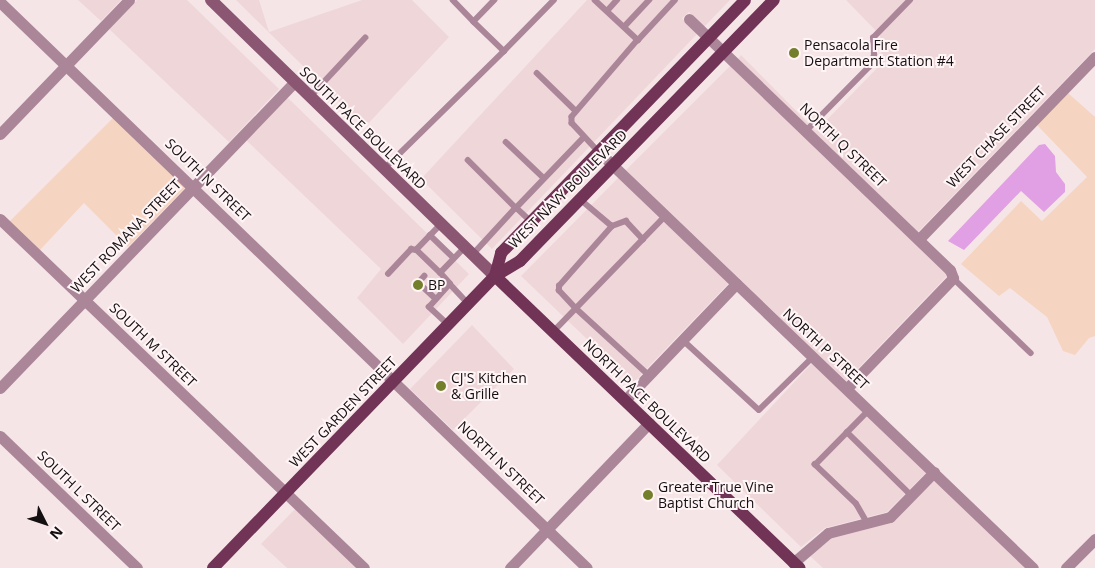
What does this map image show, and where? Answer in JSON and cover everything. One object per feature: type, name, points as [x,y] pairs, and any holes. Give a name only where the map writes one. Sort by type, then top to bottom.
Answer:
[{"type":"main road","name":"SOUTH PACE BOULEVARD","points":[[211,0],[495,276]]},
{"type":"main road","name":"WEST NAVY BOULEVARD","points":[[495,276],[501,253],[745,0]]},
{"type":"main road","name":"WEST NAVY BOULEVARD","points":[[495,276],[520,261],[774,0]]},
{"type":"main road","name":"WEST GARDEN STREET","points":[[213,568],[495,276]]},
{"type":"main road","name":"NORTH PACE BOULEVARD","points":[[495,276],[796,565]]},
{"type":"street","points":[[0,134],[129,0]]},
{"type":"street","name":"SOUTH N STREET","points":[[0,2],[394,380]]},
{"type":"street","name":"NORTH Q STREET","points":[[689,19],[919,239],[950,270],[952,278]]},
{"type":"street","name":"WEST CHASE STREET","points":[[919,239],[1095,57]]},
{"type":"street","name":"WEST ROMANA STREET","points":[[0,388],[294,82]]},
{"type":"street","name":"NORTH P STREET","points":[[599,152],[1033,568]]},
{"type":"street","name":"SOUTH M STREET","points":[[0,218],[364,568]]},
{"type":"street","points":[[847,388],[952,278]]},
{"type":"street","points":[[625,400],[736,284]]},
{"type":"street","name":"NORTH N STREET","points":[[394,380],[587,568]]},
{"type":"street","points":[[510,568],[649,423]]},
{"type":"street","name":"SOUTH L STREET","points":[[0,436],[137,568]]},
{"type":"street","points":[[796,565],[828,533],[890,517],[934,472]]},
{"type":"street","points":[[1066,568],[1095,539]]},
{"type":"lane","points":[[452,0],[504,51]]},
{"type":"lane","points":[[474,22],[495,0]]},
{"type":"lane","points":[[384,169],[554,0]]},
{"type":"lane","points":[[595,0],[638,40]]},
{"type":"lane","points":[[607,11],[617,0]]},
{"type":"lane","points":[[624,27],[649,0]]},
{"type":"lane","points":[[599,152],[572,123],[575,110],[676,0]]},
{"type":"lane","points":[[806,131],[869,66],[874,55],[873,38],[910,0]]},
{"type":"lane","points":[[310,97],[365,38]]},
{"type":"lane","points":[[537,73],[575,110]]},
{"type":"lane","points":[[441,275],[454,258],[469,251],[516,208],[584,137]]},
{"type":"lane","points":[[506,142],[544,178]]},
{"type":"lane","points":[[468,160],[531,222]]},
{"type":"lane","points":[[580,199],[612,226]]},
{"type":"lane","points":[[553,332],[666,216]]},
{"type":"lane","points":[[644,239],[626,221],[612,226],[559,286],[559,291],[648,375]]},
{"type":"lane","points":[[388,274],[411,250],[416,250],[441,224]]},
{"type":"lane","points":[[430,235],[454,258]]},
{"type":"lane","points":[[416,250],[468,303]]},
{"type":"lane","points":[[425,276],[419,283],[436,299]]},
{"type":"lane","points":[[952,278],[1031,353]]},
{"type":"lane","points":[[428,292],[434,284]]},
{"type":"lane","points":[[448,325],[429,307],[450,284]]},
{"type":"lane","points":[[683,340],[759,410],[813,357]]},
{"type":"lane","points":[[867,523],[856,504],[815,465],[869,410]]},
{"type":"lane","points":[[847,432],[911,495]]},
{"type":"shaded area","points":[[78,0],[121,0],[101,21]]},
{"type":"shaded area","points":[[137,0],[187,0],[279,89],[229,142],[109,29]]},
{"type":"shaded area","points":[[236,0],[259,0],[269,32],[362,0],[412,0],[449,37],[365,127]]},
{"type":"shaded area","points":[[587,0],[730,0],[704,27],[689,12],[682,18],[697,34],[492,249],[421,179]]},
{"type":"shaded area","points":[[846,0],[1095,0],[1095,49],[918,232],[738,59],[741,55],[816,131],[882,63],[880,35]]},
{"type":"shaded area","points":[[731,65],[947,276],[846,381],[626,170]]},
{"type":"shaded area","points":[[1068,93],[1095,117],[1095,336],[1089,338],[1075,355],[1063,351],[1047,317],[1010,288],[999,296],[961,264],[1021,201],[1042,221],[1087,177],[1037,125]]},
{"type":"shaded area","points":[[287,97],[469,274],[403,344],[357,298],[381,269],[246,140]]},
{"type":"shaded area","points":[[114,117],[186,187],[128,247],[84,203],[40,250],[10,221]]},
{"type":"shaded area","points":[[1045,144],[1055,156],[1056,172],[1065,184],[1065,192],[1044,212],[1021,191],[964,250],[948,241],[1039,145]]},
{"type":"shaded area","points":[[619,177],[729,283],[633,383],[521,276]]},
{"type":"shaded area","points":[[472,325],[514,369],[453,430],[410,389]]},
{"type":"shaded area","points":[[812,363],[927,472],[887,512],[825,528],[801,547],[717,465]]},
{"type":"shaded area","points":[[935,480],[1026,568],[823,568],[809,555],[830,537],[892,522]]},
{"type":"shaded area","points":[[295,509],[357,568],[287,568],[261,544]]},
{"type":"place","name":"Pensacola Fire Department Station #4","points":[[794,53]]},
{"type":"place","name":"BP","points":[[418,285]]},
{"type":"place","name":"CJ'S Kitchen & Grille","points":[[441,386]]},
{"type":"place","name":"Greater True Vine Baptist Church","points":[[648,495]]}]
